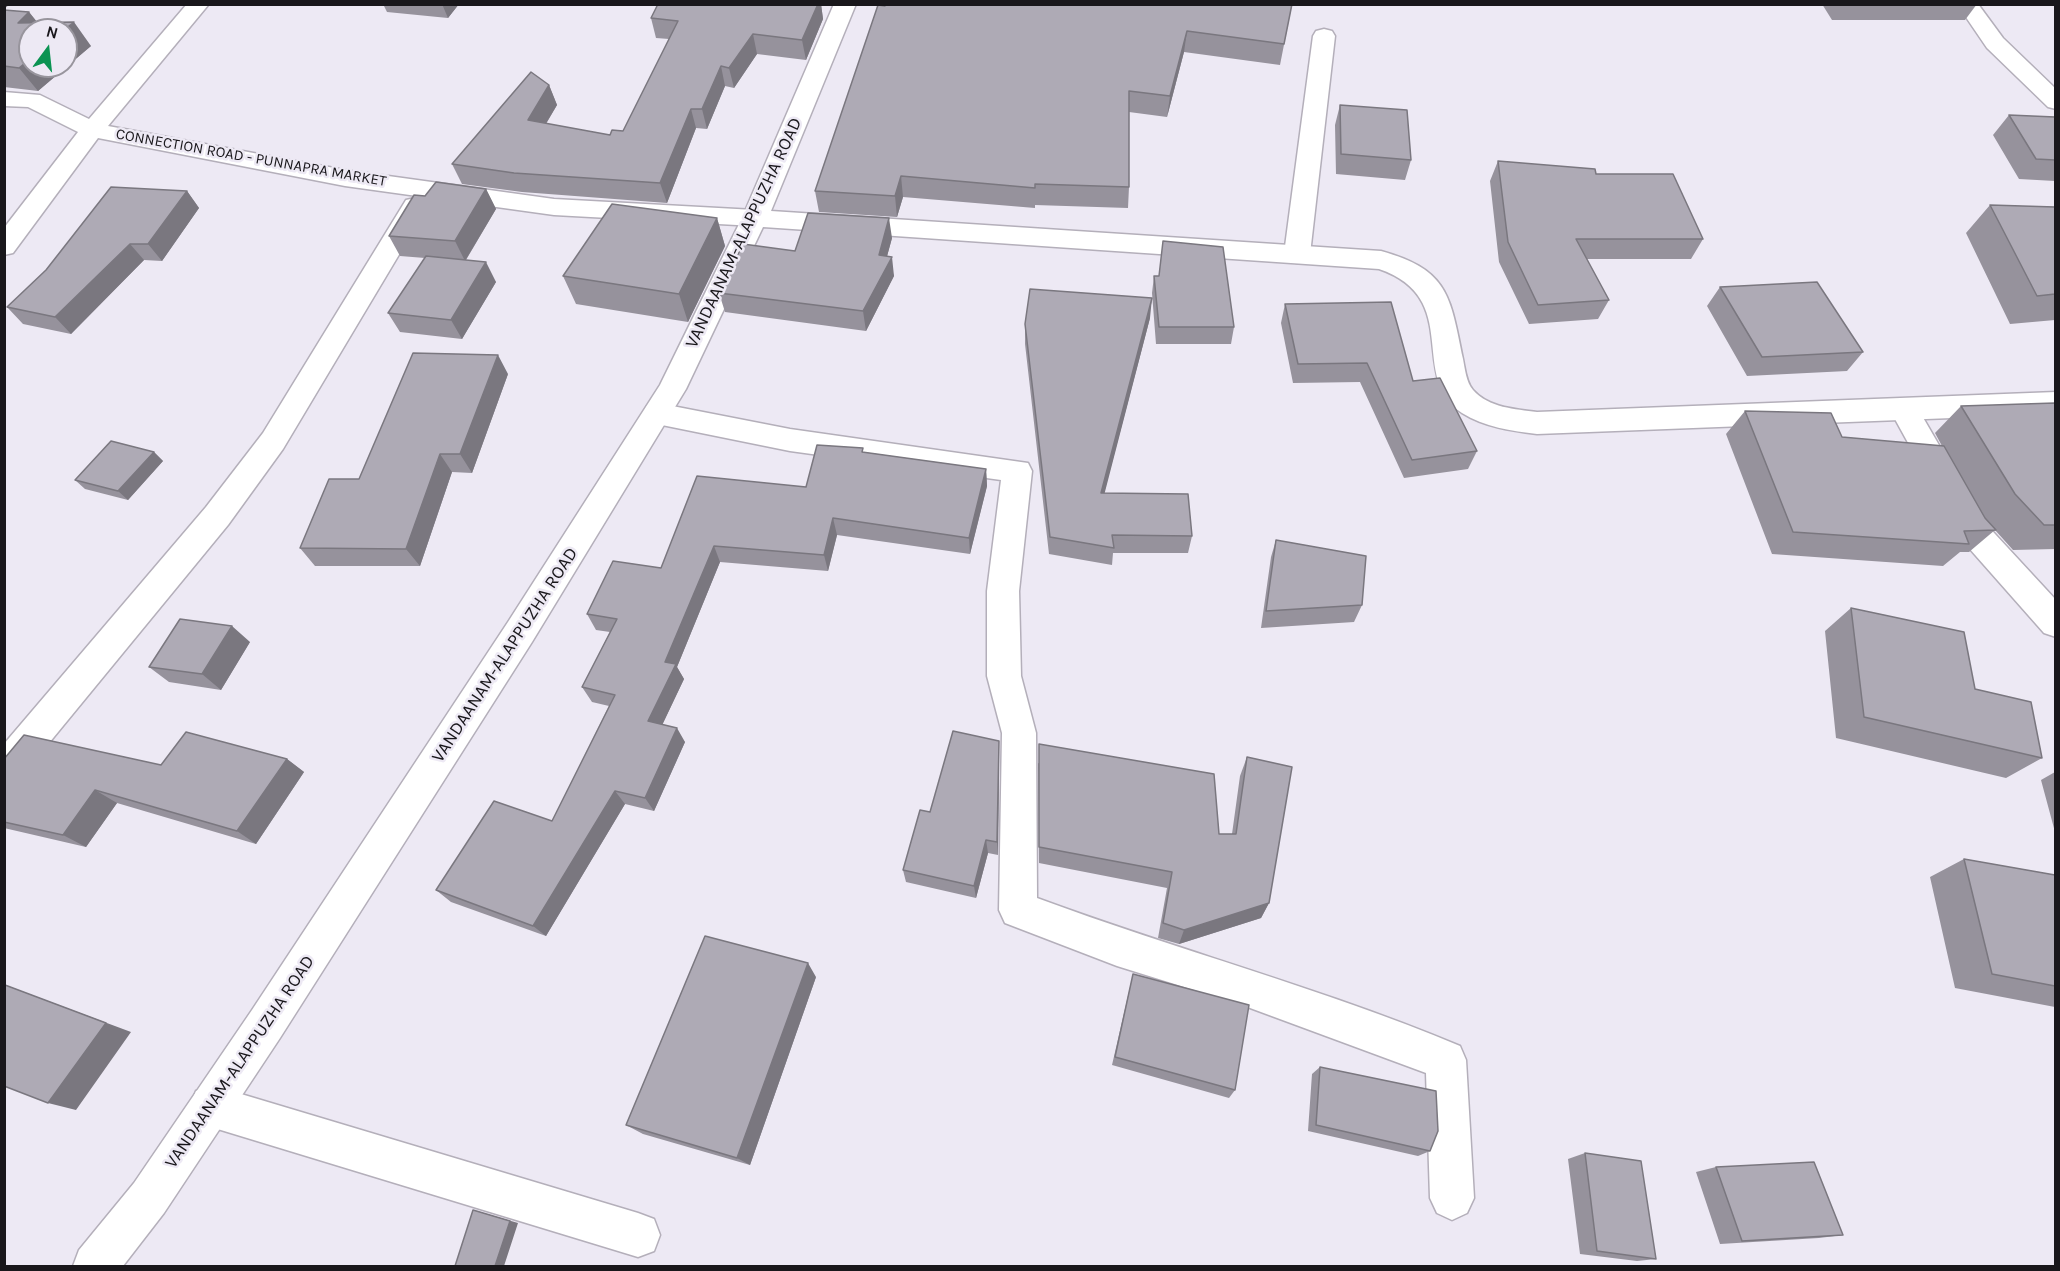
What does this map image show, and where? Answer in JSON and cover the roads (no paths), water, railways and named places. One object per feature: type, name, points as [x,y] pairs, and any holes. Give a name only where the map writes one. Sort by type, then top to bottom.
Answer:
[{"type":"street","points":[[4,247],[92,130],[199,4]]},
{"type":"street","name":"VANDAANAM-ALAPPUZHA ROAD","points":[[95,1266],[149,1198],[211,1106],[520,632],[672,389],[755,218],[845,4]]},
{"type":"street","points":[[1967,4],[1995,43],[2055,102]]},
{"type":"street","points":[[1297,254],[1324,36]]},
{"type":"street","name":"CONNECTION ROAD - PUNNAPRA MARKET","points":[[4,99],[32,100],[92,130],[345,178],[554,207],[755,218],[1381,260],[1404,266],[1426,280],[1436,295],[1453,382],[1464,399],[1504,418],[1537,423],[2055,404]]},
{"type":"street","points":[[4,771],[217,516],[273,441],[425,189]]},
{"type":"street","points":[[1904,410],[1972,530],[2055,624]]},
{"type":"street","points":[[657,414],[790,440],[1017,471],[1003,591],[1004,676],[1019,733],[1018,910],[1117,947],[1242,985],[1446,1060],[1452,1198]]},
{"type":"street","points":[[211,1106],[638,1235]]}]
